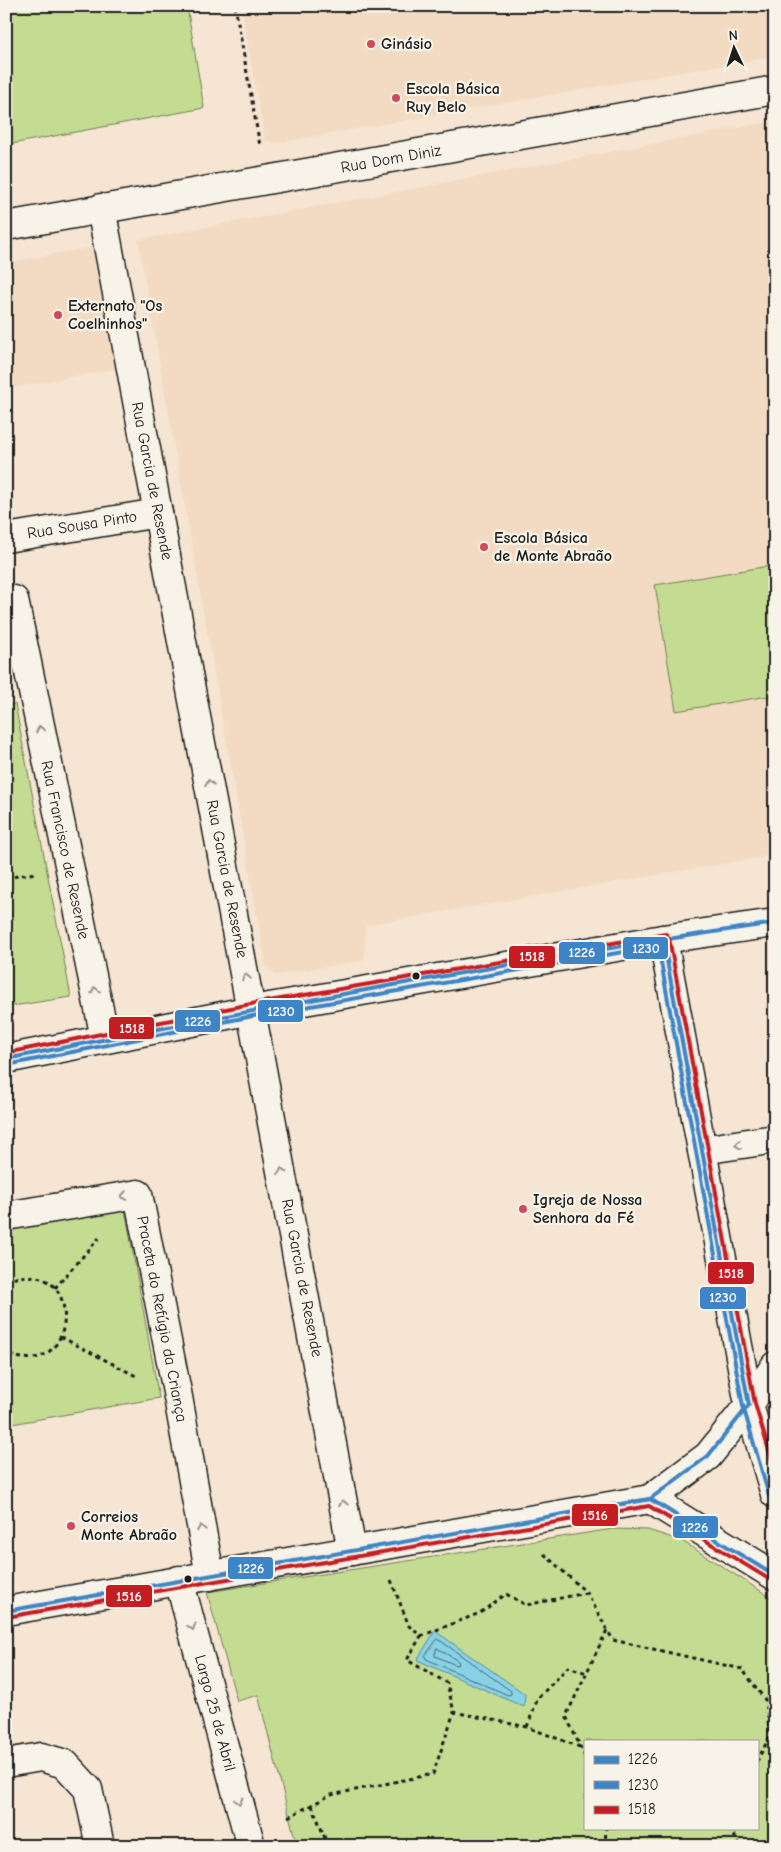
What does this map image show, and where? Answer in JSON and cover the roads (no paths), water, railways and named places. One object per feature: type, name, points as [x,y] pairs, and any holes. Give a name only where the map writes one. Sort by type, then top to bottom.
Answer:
[{"type":"street","name":"Rua Dom Diniz","points":[[6,226],[775,90]]},
{"type":"street","name":"Rua Garcia de Resende","points":[[101,208],[352,1551]]},
{"type":"street","name":"Rua Sousa Pinto","points":[[6,538],[158,513]]},
{"type":"street","name":"Rua Francisco de Resende","points":[[14,600],[16,664],[105,1038]]},
{"type":"street","points":[[6,1059],[252,1010],[663,939],[775,923]]},
{"type":"street","points":[[663,939],[749,1404],[775,1494]]},
{"type":"street","points":[[702,1150],[775,1139]]},
{"type":"street","name":"Praceta do Refúgio da Criança","points":[[6,1216],[138,1194],[178,1397],[210,1576]]},
{"type":"street","points":[[6,1611],[650,1499],[708,1456],[749,1404],[775,1366]]},
{"type":"street","points":[[650,1499],[775,1576]]},
{"type":"street","name":"Largo 25 de Abril","points":[[180,1580],[251,1846]]},
{"type":"street","points":[[6,1763],[41,1757],[65,1764],[88,1789],[100,1846]]},
{"type":"water","points":[[435,1631],[525,1694],[524,1707],[417,1660]]},
{"type":"place","name":"Ginásio","points":[[371,44]]},
{"type":"place","name":"Escola Básica Ruy Belo","points":[[396,98]]},
{"type":"place","name":"Externato \"Os Coelhinhos\"","points":[[58,315]]},
{"type":"place","name":"Escola Básica de Monte Abraão","points":[[484,547]]},
{"type":"place","name":"Igreja de Nossa Senhora da Fé","points":[[523,1209]]},
{"type":"place","name":"Correios Monte Abraão","points":[[71,1526]]}]
